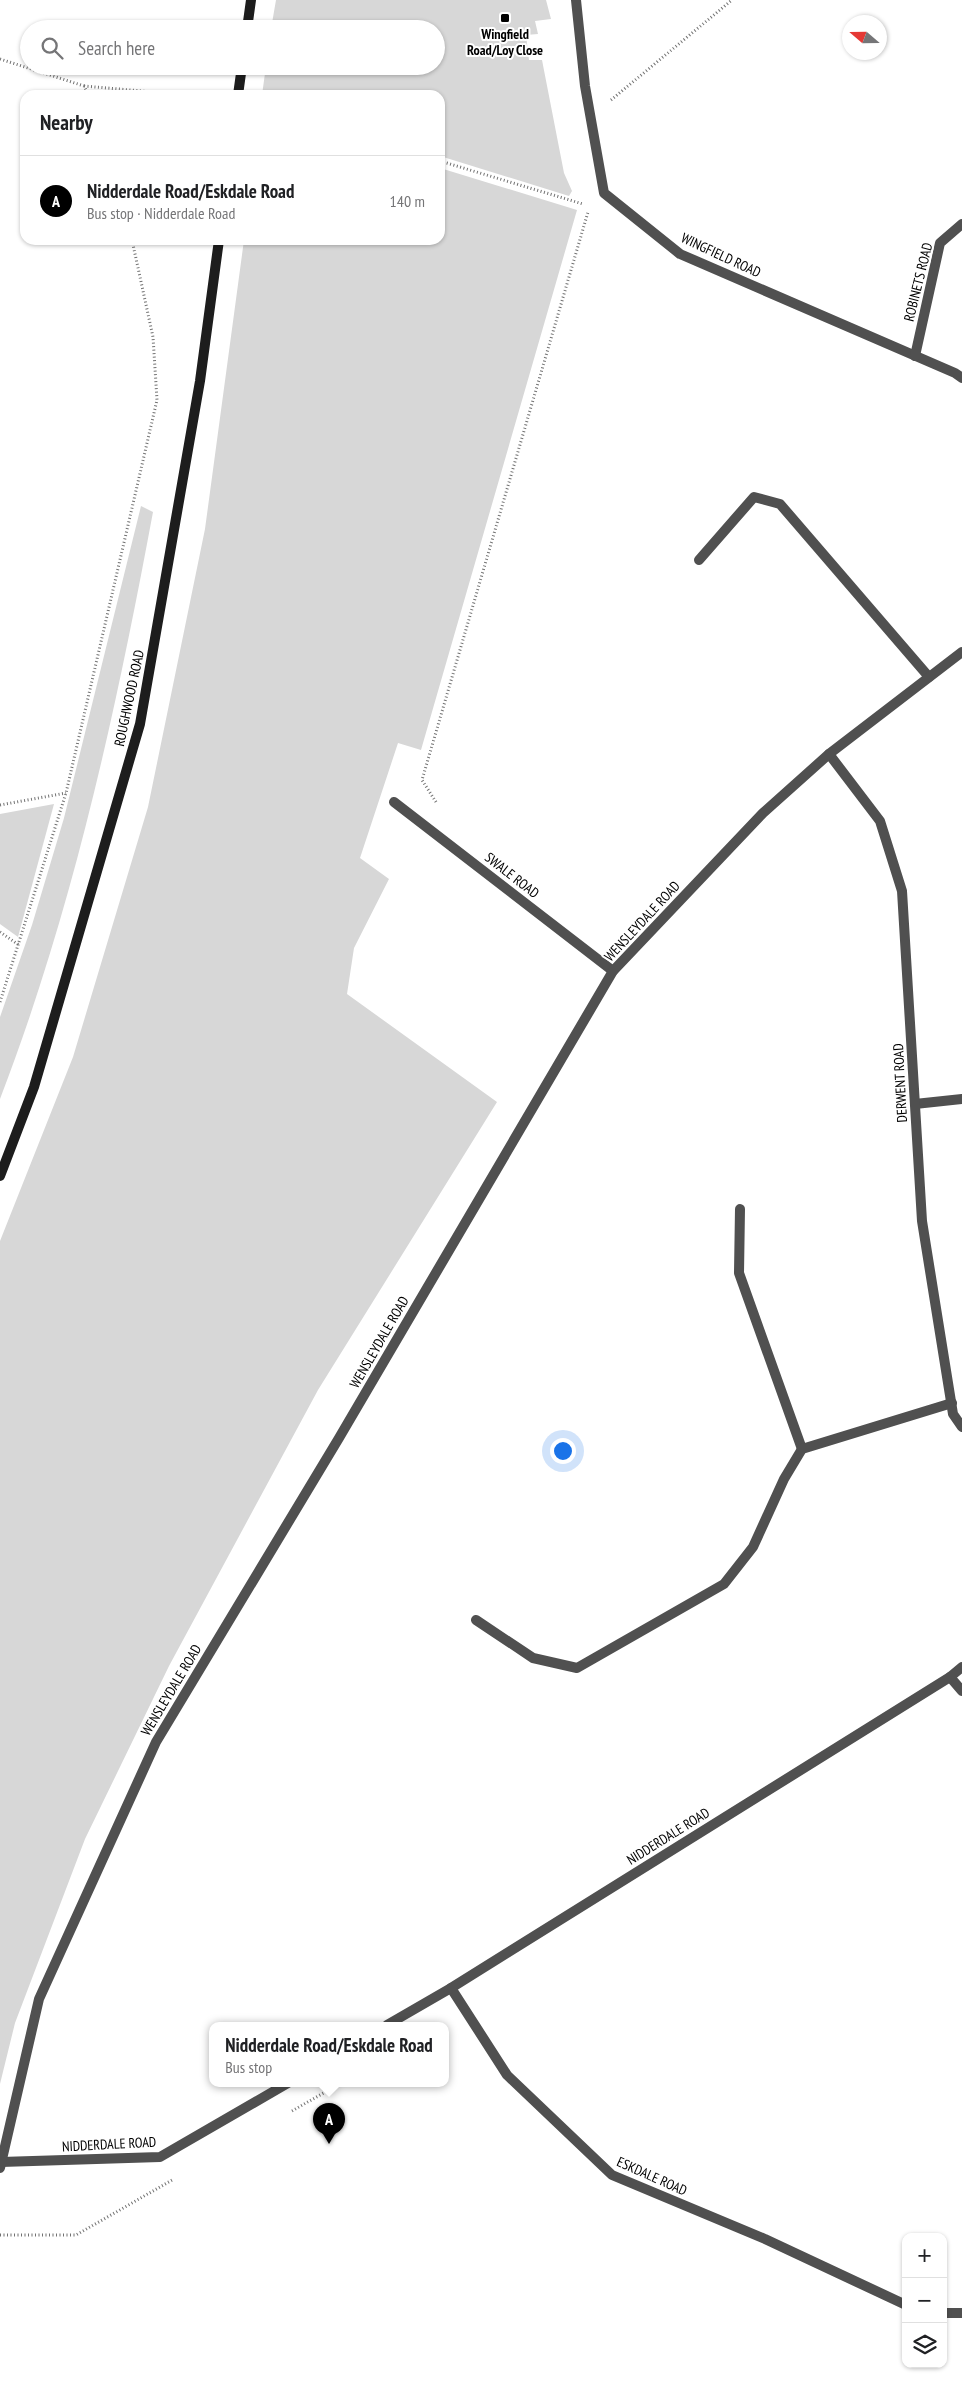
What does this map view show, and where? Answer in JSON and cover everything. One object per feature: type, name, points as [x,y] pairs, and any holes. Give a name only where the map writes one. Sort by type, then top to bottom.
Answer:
[{"type":"street","points":[[248,20],[251,0]]},
{"type":"street","name":"WINGFIELD ROAD","points":[[576,0],[591,116],[604,193],[680,254],[955,373],[962,378]]},
{"type":"street","points":[[239,90],[241,75]]},
{"type":"street","name":"ROBINETS ROAD","points":[[915,356],[940,243],[962,224]]},
{"type":"street","name":"ROUGHWOOD ROAD","points":[[0,1176],[34,1087],[140,724],[200,381],[218,245]]},
{"type":"street","points":[[699,560],[754,497],[780,504],[929,677]]},
{"type":"street","name":"WENSLEYDALE ROAD","points":[[0,2165],[39,1999],[156,1742],[339,1438],[613,970],[763,813],[829,754],[962,652]]},
{"type":"street","name":"DERWENT ROAD","points":[[829,754],[880,821],[902,892],[922,1221],[953,1414],[962,1427]]},
{"type":"street","name":"SWALE ROAD","points":[[394,802],[613,970]]},
{"type":"street","points":[[915,1104],[962,1099]]},
{"type":"street","points":[[740,1209],[740,1273],[802,1449]]},
{"type":"street","points":[[476,1620],[533,1658],[576,1668],[724,1584],[753,1547],[784,1480],[802,1449],[952,1403]]},
{"type":"street","name":"NIDDERDALE ROAD","points":[[392,2022],[450,1988],[962,1668]]},
{"type":"street","points":[[950,1677],[962,1691]]},
{"type":"street","name":"ESKDALE ROAD","points":[[450,1988],[507,2075],[612,2175],[765,2239],[902,2303]]},
{"type":"street","name":"NIDDERDALE ROAD","points":[[0,2165],[160,2158],[281,2087]]},
{"type":"street","points":[[947,2313],[962,2313]]},
{"type":"path","points":[[726,0],[726,6]]},
{"type":"path","points":[[591,116],[732,0]]},
{"type":"path","points":[[0,59],[20,65]]},
{"type":"path","points":[[50,75],[84,86],[130,90]]},
{"type":"path","points":[[84,86],[86,90]]},
{"type":"path","points":[[439,807],[422,780],[590,206],[445,162]]},
{"type":"path","points":[[0,1002],[20,945],[66,793],[158,400],[152,337],[133,245]]},
{"type":"path","points":[[0,805],[66,793]]},
{"type":"path","points":[[0,932],[20,945]]},
{"type":"shaded area","points":[[276,0],[546,0],[551,19],[535,21],[538,34],[526,35],[529,60],[542,60],[564,173],[572,191],[569,196],[445,158],[445,90],[263,90],[265,75],[445,75],[445,20],[273,20]]},
{"type":"shaded area","points":[[445,170],[577,210],[421,750],[398,743],[360,858],[389,879],[354,948],[347,994],[497,1102],[318,1390],[169,1666],[85,1839],[15,2023],[0,2084],[0,1241],[73,1057],[148,807],[205,529],[243,245],[445,245]]},
{"type":"shaded area","points":[[141,506],[153,512],[108,735],[71,882],[26,1027],[0,1099],[0,1017],[32,925],[64,818]]},
{"type":"shaded area","points":[[54,804],[18,937],[0,924],[0,814]]},
{"type":"place","name":"Wingfield Road/Loy Close","points":[[505,18]]},
{"type":"place","name":"Nidderdale Road/Eskdale Road","points":[[329,2144]]}]
